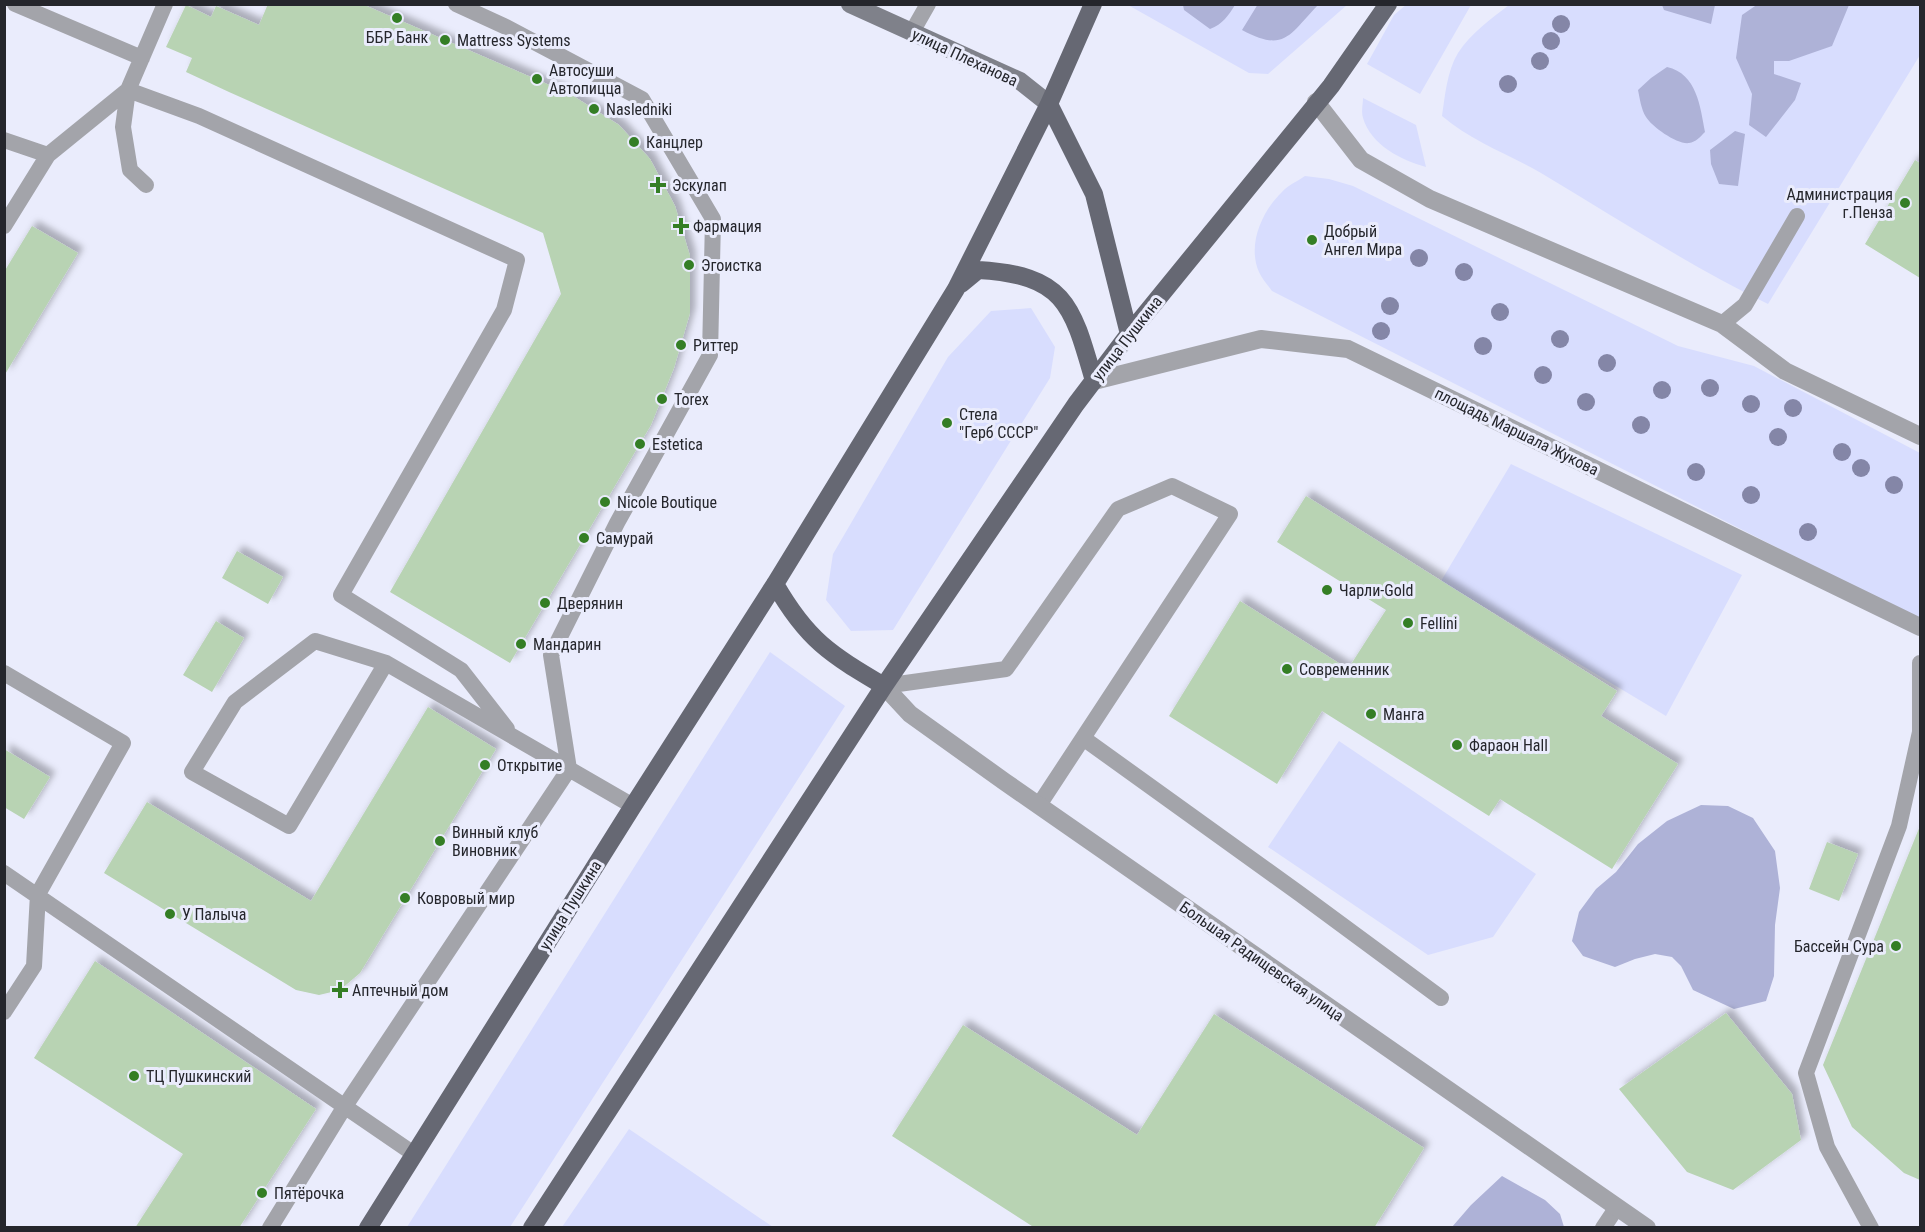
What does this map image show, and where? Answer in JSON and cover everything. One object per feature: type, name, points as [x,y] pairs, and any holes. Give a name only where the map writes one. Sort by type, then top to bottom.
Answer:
[{"type":"main road","name":"улица Плеханова","points":[[850,4],[1020,81],[1049,104],[1094,194],[1128,334]]},
{"type":"main road","name":"улица Пушкина","points":[[368,1227],[775,584],[956,289],[1049,104],[1093,4]]},
{"type":"main road","name":"улица Пушкина","points":[[532,1227],[884,686],[1076,404],[1128,334],[1331,86],[1388,4]]},
{"type":"main road","points":[[956,289],[978,270],[1004,271],[1029,277],[1045,284],[1068,308],[1081,338],[1094,381]]},
{"type":"main road","points":[[775,584],[791,612],[819,644],[841,661],[884,686]]},
{"type":"street","points":[[1316,102],[1361,159],[1430,199],[1722,324],[1785,371],[1920,436]]},
{"type":"street","name":"площадь Маршала Жукова","points":[[1094,381],[1261,339],[1348,349],[1920,627]]},
{"type":"street","name":"Большая Радищевская улица","points":[[884,686],[910,714],[1647,1227]]},
{"type":"lane","points":[[15,4],[142,58]]},
{"type":"lane","points":[[146,185],[130,170],[123,127],[128,90],[165,4]]},
{"type":"lane","points":[[270,1227],[345,1106],[569,769],[551,655],[617,523],[711,355],[713,219],[642,99],[504,26],[456,4]]},
{"type":"lane","points":[[912,33],[928,4]]},
{"type":"lane","points":[[4,226],[48,155],[128,90]]},
{"type":"lane","points":[[128,90],[199,116],[517,260],[504,310],[340,595],[462,670],[513,736]]},
{"type":"lane","points":[[4,140],[48,155]]},
{"type":"lane","points":[[1722,324],[1745,305],[1797,216]]},
{"type":"lane","points":[[884,686],[1006,669],[1118,509],[1173,486],[1230,514],[1039,805]]},
{"type":"lane","points":[[386,663],[289,826],[192,772],[235,702],[315,641],[386,663],[633,806]]},
{"type":"lane","points":[[1871,1227],[1827,1147],[1806,1073],[1899,826],[1920,732],[1920,664]]},
{"type":"lane","points":[[4,673],[123,743],[38,894],[34,966],[4,1012]]},
{"type":"lane","points":[[1083,738],[1441,998]]},
{"type":"lane","points":[[4,873],[38,894],[414,1154]]},
{"type":"lane","points":[[1603,1227],[1617,1207]]},
{"type":"shaded area","points":[[1183,4],[1235,5],[1222,22],[1210,29],[1184,10]]},
{"type":"shaded area","points":[[1258,4],[1318,5],[1293,32],[1277,40],[1268,40],[1242,30]]},
{"type":"shaded area","points":[[1407,4],[1471,5],[1420,94],[1367,64],[1394,15]]},
{"type":"shaded area","points":[[1662,4],[1715,5],[1711,24],[1664,10]]},
{"type":"shaded area","points":[[1758,4],[1849,5],[1832,46],[1789,61],[1774,61],[1774,74],[1801,83],[1795,100],[1766,137],[1749,125],[1752,94],[1736,58],[1742,15]]},
{"type":"shaded area","points":[[1128,5],[1347,5],[1268,74],[1249,73]]},
{"type":"shaded area","points":[[1509,5],[1920,5],[1920,55],[1768,304],[1682,258],[1541,173],[1477,140],[1442,116],[1449,76],[1458,53],[1475,33]]},
{"type":"shaded area","points":[[1667,67],[1685,76],[1699,102],[1705,132],[1691,142],[1684,143],[1672,138],[1659,130],[1644,114],[1638,90]]},
{"type":"shaded area","points":[[1363,98],[1416,125],[1426,167],[1397,156],[1380,144],[1367,128],[1363,118]]},
{"type":"shaded area","points":[[1735,131],[1745,134],[1738,186],[1719,184],[1711,164],[1710,150]]},
{"type":"shaded area","points":[[1305,176],[1329,179],[1353,186],[1678,346],[1754,366],[1920,453],[1920,620],[1272,291],[1260,275],[1256,262],[1256,240],[1259,229],[1275,200],[1287,187]]},
{"type":"shaded area","points":[[1031,308],[1055,347],[1050,378],[893,630],[851,631],[826,600],[833,554],[948,357],[991,311]]},
{"type":"shaded area","points":[[1511,464],[1742,575],[1666,716],[1441,581]]},
{"type":"shaded area","points":[[770,652],[845,706],[510,1227],[407,1227]]},
{"type":"shaded area","points":[[1339,741],[1536,874],[1493,937],[1428,955],[1268,847]]},
{"type":"shaded area","points":[[1701,805],[1728,806],[1753,818],[1775,851],[1780,888],[1775,925],[1774,976],[1766,1001],[1734,1009],[1693,990],[1681,966],[1672,957],[1655,954],[1615,967],[1583,956],[1572,941],[1579,912],[1596,889],[1616,872],[1638,844],[1667,821]]},
{"type":"shaded area","points":[[629,1129],[773,1227],[562,1227]]},
{"type":"shaded area","points":[[1502,1176],[1545,1200],[1560,1214],[1564,1227],[1452,1227],[1471,1205]]},
{"type":"building","points":[[268,4],[362,4],[570,94],[619,125],[650,159],[675,206],[690,256],[690,313],[674,368],[651,425],[510,663],[390,592],[561,294],[543,233],[186,72],[192,58],[166,47],[186,5],[211,17],[216,6],[259,25]]},
{"type":"building","name":"Администрация г.Пенза","points":[[1915,160],[1920,163],[1920,278],[1865,244]]},
{"type":"building","points":[[32,226],[78,253],[4,376],[4,272]]},
{"type":"building","points":[[1306,496],[1617,691],[1601,716],[1678,764],[1612,869],[1500,799],[1489,816],[1322,711],[1277,784],[1169,716],[1240,601],[1348,669],[1386,610],[1277,542]]},
{"type":"building","points":[[237,551],[283,577],[268,604],[222,578]]},
{"type":"building","points":[[216,621],[244,638],[212,692],[183,675]]},
{"type":"building","points":[[428,707],[496,749],[360,973],[340,990],[319,995],[296,990],[104,873],[147,802],[311,901]]},
{"type":"building","points":[[4,749],[50,777],[24,819],[4,807]]},
{"type":"building","name":"Бассейн Сура","points":[[1920,826],[1920,1180],[1904,1173],[1852,1127],[1823,1065]]},
{"type":"building","points":[[1827,842],[1858,854],[1839,901],[1809,889]]},
{"type":"building","points":[[95,961],[316,1109],[239,1228],[135,1228],[183,1154],[34,1058]]},
{"type":"building","points":[[1726,1013],[1792,1094],[1801,1140],[1733,1190],[1687,1172],[1619,1089]]},
{"type":"building","points":[[1214,1014],[1424,1148],[1374,1228],[1035,1228],[892,1136],[963,1025],[1137,1135]]},
{"type":"place","name":"ББР Банк","points":[[397,18]]},
{"type":"place","name":"Mattress Systems","points":[[445,40]]},
{"type":"place","name":"Автосуши Автопицца","points":[[537,79]]},
{"type":"place","name":"Nasledniki","points":[[594,109]]},
{"type":"place","name":"Канцлер","points":[[634,142]]},
{"type":"place","name":"Эскулап","points":[[658,185]]},
{"type":"place","name":"Администрация г.Пенза","points":[[1905,203]]},
{"type":"place","name":"Фармация","points":[[681,226]]},
{"type":"place","name":"Добрый Ангел Мира","points":[[1312,240]]},
{"type":"place","name":"Эгоистка","points":[[689,265]]},
{"type":"place","name":"Риттер","points":[[681,345]]},
{"type":"place","name":"Torex","points":[[662,399]]},
{"type":"place","name":"Стела \"Герб СССР\"","points":[[947,423]]},
{"type":"place","name":"Estetica","points":[[640,444]]},
{"type":"place","name":"Nicole Boutique","points":[[605,502]]},
{"type":"place","name":"Самурай","points":[[584,538]]},
{"type":"place","name":"Чарли-Gold","points":[[1327,590]]},
{"type":"place","name":"Дверянин","points":[[545,603]]},
{"type":"place","name":"Fellini","points":[[1408,623]]},
{"type":"place","name":"Мандарин","points":[[521,644]]},
{"type":"place","name":"Современник","points":[[1287,669]]},
{"type":"place","name":"Манга","points":[[1371,714]]},
{"type":"place","name":"Фараон Hall","points":[[1457,745]]},
{"type":"place","name":"Открытие","points":[[485,765]]},
{"type":"place","name":"Винный клуб Виновник","points":[[440,841]]},
{"type":"place","name":"Ковровый мир","points":[[405,898]]},
{"type":"place","name":"У Палыча","points":[[170,914]]},
{"type":"place","name":"Бассейн Сура","points":[[1896,946]]},
{"type":"place","name":"Аптечный дом","points":[[340,990]]},
{"type":"place","name":"ТЦ Пушкинский","points":[[134,1076]]},
{"type":"place","name":"Пятёрочка","points":[[262,1193]]}]
